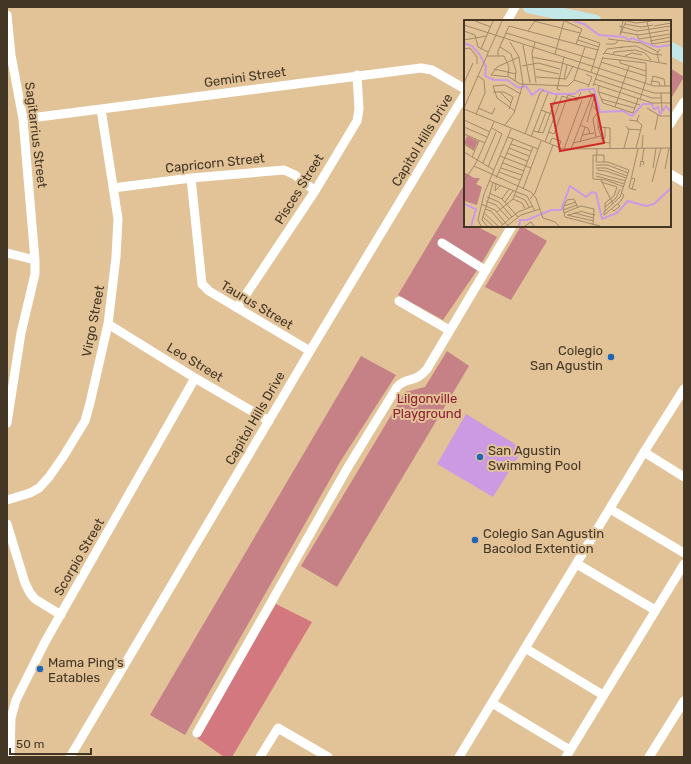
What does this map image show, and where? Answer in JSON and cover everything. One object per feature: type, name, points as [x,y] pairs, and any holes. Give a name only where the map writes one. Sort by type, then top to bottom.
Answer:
[{"type":"main road","points":[[529,7],[590,20]]},
{"type":"main road","points":[[671,49],[684,56]]},
{"type":"street","points":[[508,20],[515,7]]},
{"type":"street","name":"Sagitarrius Street","points":[[7,16],[9,55],[23,119],[34,222],[35,260],[35,274],[21,333],[7,423]]},
{"type":"street","name":"Gemini Street","points":[[23,119],[421,68],[432,70],[464,88]]},
{"type":"street","name":"Pisces Street","points":[[237,308],[315,190],[356,121],[358,109],[357,75]]},
{"type":"street","name":"Capitol Hills Drive","points":[[70,757],[310,351],[464,96]]},
{"type":"street","points":[[671,122],[684,102]]},
{"type":"street","name":"Virgo Street","points":[[7,500],[22,497],[39,488],[63,457],[85,421],[108,324],[116,264],[118,219],[101,109]]},
{"type":"street","name":"Capricorn Street","points":[[113,188],[192,178],[284,170],[295,175],[315,190]]},
{"type":"street","points":[[671,175],[684,182]]},
{"type":"street","name":"Taurus Street","points":[[192,178],[202,284],[209,291],[310,351]]},
{"type":"street","points":[[197,733],[348,467],[389,401],[401,383],[421,377],[511,227]]},
{"type":"street","points":[[442,243],[485,270]]},
{"type":"street","points":[[7,253],[35,260]]},
{"type":"street","points":[[399,301],[450,330]]},
{"type":"street","name":"Leo Street","points":[[108,324],[195,378],[269,421]]},
{"type":"street","name":"Scorpio Street","points":[[10,757],[11,718],[16,700],[61,615],[195,378]]},
{"type":"street","points":[[459,757],[644,452],[681,400],[684,389]]},
{"type":"street","points":[[644,452],[684,477]]},
{"type":"street","points":[[610,509],[684,552]]},
{"type":"street","points":[[7,524],[25,583],[30,593],[36,599],[61,615]]},
{"type":"street","points":[[577,564],[655,610]]},
{"type":"street","points":[[492,703],[568,754],[655,610],[681,577],[684,564]]},
{"type":"street","points":[[525,648],[603,695]]},
{"type":"street","points":[[649,757],[684,700]]},
{"type":"street","points":[[260,757],[278,728],[328,757]]},
{"type":"green space","points":[[671,69],[684,77],[671,98]]},
{"type":"green space","points":[[464,185],[464,227],[478,227],[497,237],[480,266],[443,320],[398,295]]},
{"type":"green space","points":[[520,227],[547,241],[511,300],[485,287]]},
{"type":"green space","name":"Lilgonville Playground","points":[[447,351],[469,366],[337,587],[301,566],[405,392],[425,387]]},
{"type":"green space","points":[[361,356],[396,375],[340,462],[185,735],[150,715]]},
{"type":"shaded area","name":"San Agustin Swimming Pool","points":[[466,414],[523,449],[493,497],[437,464]]},
{"type":"shaded area","points":[[276,604],[312,622],[232,757],[224,757],[197,738]]},
{"type":"place","name":"Colegio San Agustin","points":[[611,357]]},
{"type":"place","name":"San Agustin Swimming Pool","points":[[480,457]]},
{"type":"place","name":"Colegio San Agustin Bacolod Extention","points":[[475,540]]},
{"type":"place","name":"Mama Ping's Eatables","points":[[40,669]]}]
